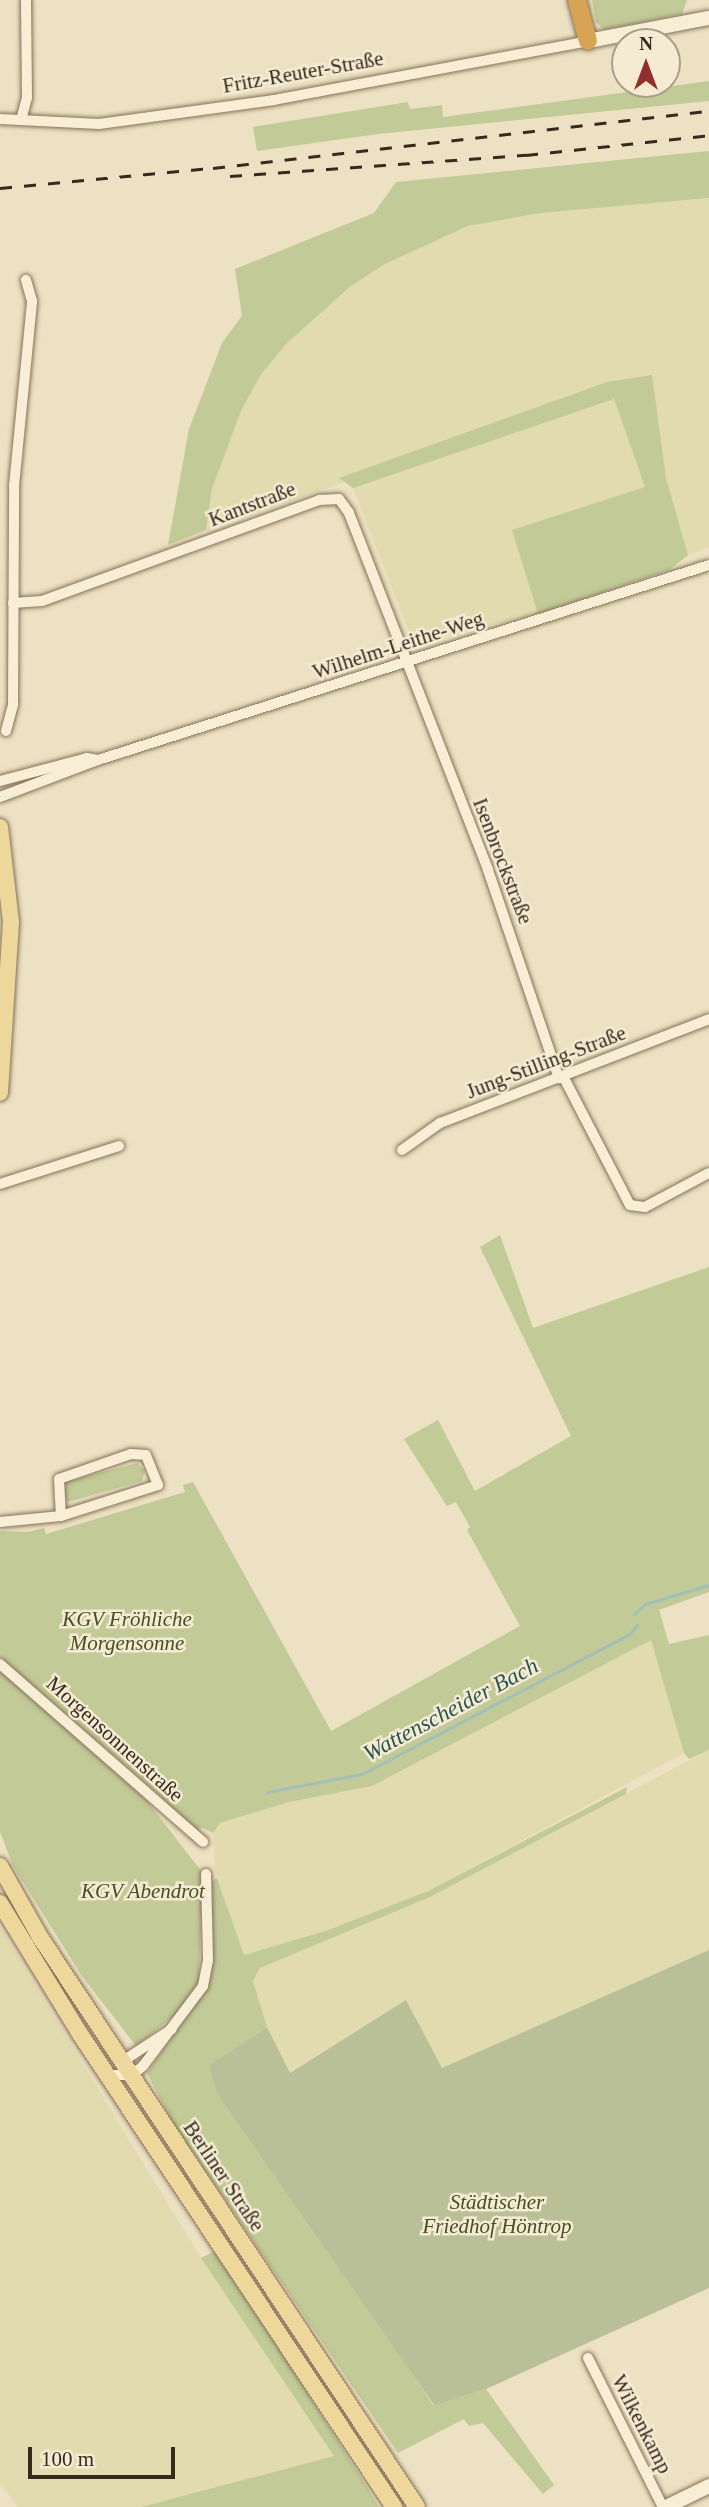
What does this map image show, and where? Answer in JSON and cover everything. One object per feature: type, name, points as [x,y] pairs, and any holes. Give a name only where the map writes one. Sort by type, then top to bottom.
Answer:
[{"type":"highway","points":[[577,0],[588,41]]},
{"type":"highway","points":[[588,0],[593,27],[588,41]]},
{"type":"main road","points":[[0,827],[11,922],[0,1093]]},
{"type":"main road","name":"Berliner Straße","points":[[0,1866],[122,2061],[417,2507]]},
{"type":"main road","name":"Berliner Straße","points":[[0,1903],[108,2075],[394,2507]]},
{"type":"street","points":[[21,120],[27,99],[26,0]]},
{"type":"street","name":"Fritz-Reuter-Straße","points":[[0,119],[99,124],[268,101],[709,18]]},
{"type":"street","points":[[6,731],[13,704],[15,469],[32,301],[26,280]]},
{"type":"street","name":"Kantstraße","points":[[13,603],[42,601],[331,498],[339,499],[349,513],[405,660]]},
{"type":"street","name":"Wilhelm-Leithe-Weg","points":[[0,797],[98,760],[216,725],[405,660],[548,619],[709,565]]},
{"type":"street","name":"Isenbrockstraße","points":[[405,660],[488,870],[561,1077],[629,1205],[645,1207],[708,1175]]},
{"type":"street","name":"Wilhelm-Leithe-Weg","points":[[0,781],[87,758],[98,760]]},
{"type":"street","name":"Jung-Stilling-Straße","points":[[402,1150],[440,1123],[709,1019]]},
{"type":"street","points":[[0,1184],[119,1146]]},
{"type":"street","points":[[2,1521],[61,1516],[158,1485],[146,1455],[138,1452],[59,1479],[61,1516]]},
{"type":"street","name":"Morgensonnenstraße","points":[[0,1664],[203,1842]]},
{"type":"street","points":[[108,2075],[132,2075],[176,2027],[203,1986],[208,1960],[206,1874]]},
{"type":"street","points":[[108,2075],[122,2061],[176,2027]]},
{"type":"street","name":"Wilkenkamp","points":[[588,2358],[664,2507]]},
{"type":"street","points":[[664,2507],[709,2486]]},
{"type":"street","points":[[688,2507],[709,2496]]},
{"type":"shaded area","points":[[709,198],[709,547],[688,555],[669,570],[538,614],[425,641],[410,634],[353,488],[345,482],[206,530],[212,489],[241,411],[260,376],[286,344],[351,286],[385,264],[468,226],[540,213]]},
{"type":"shaded area","points":[[652,1639],[684,1753],[428,1891],[328,1930],[243,1955],[215,1870],[213,1833],[220,1823],[289,1802],[372,1786]]},
{"type":"shaded area","points":[[709,1750],[709,1950],[442,2068],[405,2001],[289,2073],[267,2027],[253,1981],[260,1968],[430,1897]]},
{"type":"shaded area","points":[[0,1928],[201,2258],[335,2456],[141,2507],[18,2507],[0,2484]]},
{"type":"green space","points":[[592,0],[687,0],[682,14],[604,30],[596,22]]},
{"type":"green space","points":[[709,81],[709,101],[378,134],[257,151],[253,127],[408,102],[410,109],[442,105],[443,117],[611,94],[611,98],[681,98],[681,85]]},
{"type":"green space","points":[[709,151],[709,198],[540,213],[468,226],[385,264],[351,286],[286,344],[260,376],[241,411],[212,489],[206,530],[168,545],[189,429],[222,343],[242,316],[235,269],[374,213],[396,182]]},
{"type":"green space","points":[[652,375],[666,478],[688,555],[669,570],[538,614],[512,530],[645,487],[614,399],[353,488],[339,478],[607,382]]},
{"type":"green space","name":"KGV Fröhliche Morgensonne","points":[[500,1235],[533,1328],[709,1267],[709,1592],[659,1610],[669,1644],[709,1635],[709,1750],[689,1759],[684,1753],[651,1640],[372,1786],[289,1802],[220,1823],[213,1833],[203,1828],[187,1831],[161,1797],[0,1657],[0,1531],[28,1532],[44,1528],[46,1534],[185,1492],[183,1485],[193,1482],[331,1731],[520,1626],[467,1530],[470,1527],[456,1502],[447,1506],[404,1439],[438,1420],[475,1491],[571,1436],[480,1247]]},
{"type":"green space","points":[[137,1463],[145,1471],[142,1481],[68,1502],[63,1493],[66,1482]]},
{"type":"green space","name":"KGV Abendrot","points":[[0,1668],[137,1788],[202,1872],[199,1985],[179,2012],[136,2046],[82,1976],[13,1866],[0,1832]]},
{"type":"green space","points":[[627,1787],[626,1794],[430,1897],[260,1968],[253,1981],[267,2027],[209,2065],[433,2405],[486,2389],[554,2485],[543,2494],[483,2423],[469,2426],[464,2419],[398,2453],[172,2122],[147,2073],[207,1986],[208,1884],[217,1878],[244,1955],[328,1930],[428,1891]]},
{"type":"green space","name":"Städtischer Friedhof Höntrop","points":[[709,1950],[709,2288],[486,2389],[434,2405],[217,2093],[209,2065],[267,2027],[290,2073],[406,2000],[442,2068]]},
{"type":"green space","points":[[217,2250],[379,2507],[141,2507],[334,2456],[201,2258]]},
{"type":"waterway","name":"Wattenscheider Bach","points":[[634,1614],[645,1604],[709,1585]]},
{"type":"waterway","name":"Wattenscheider Bach","points":[[267,1792],[362,1774],[630,1634],[637,1625]]},
{"type":"railway","points":[[0,188],[213,168],[709,111]]},
{"type":"railway","points":[[230,176],[526,155],[709,135]]}]
